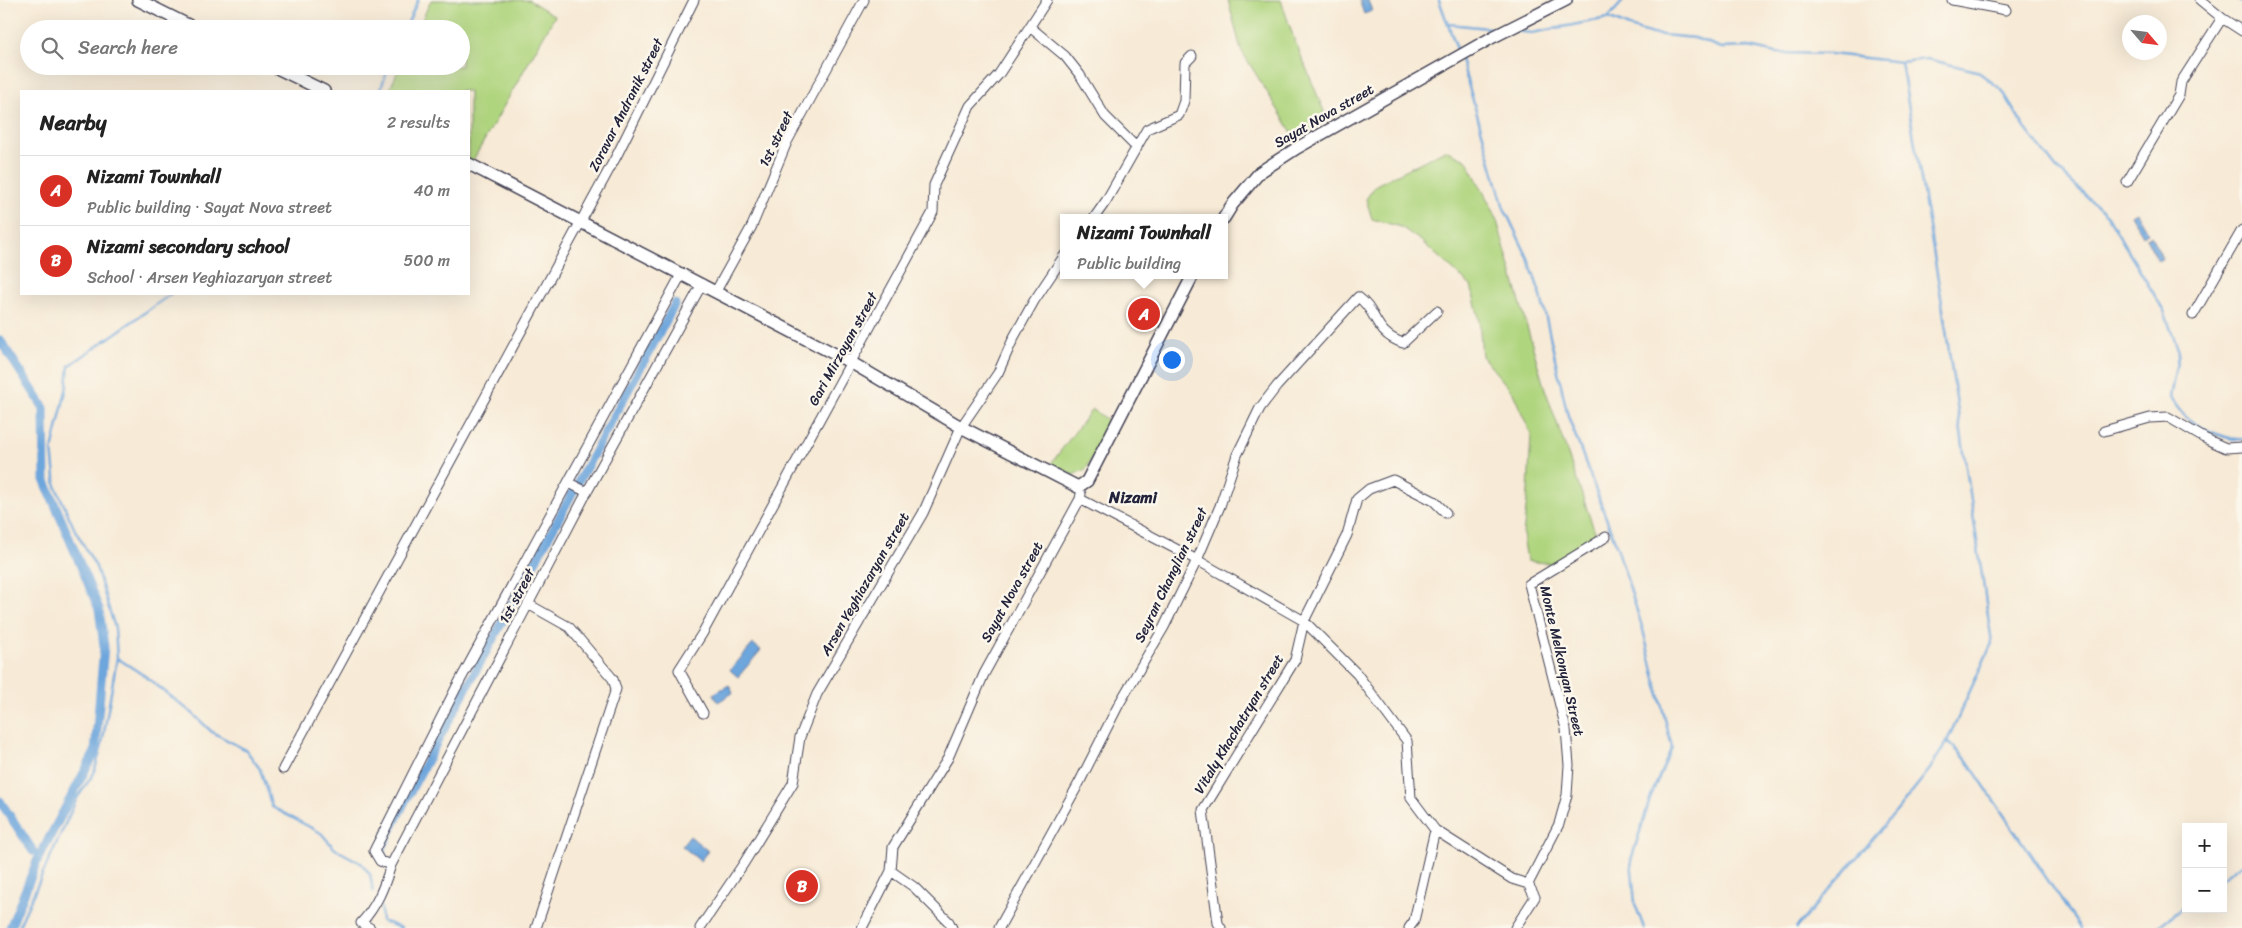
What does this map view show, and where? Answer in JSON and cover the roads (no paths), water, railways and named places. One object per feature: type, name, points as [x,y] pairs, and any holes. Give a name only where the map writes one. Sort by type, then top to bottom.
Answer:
[{"type":"main road","points":[[138,0],[178,20]]},
{"type":"main road","name":"Sayat Nova street","points":[[1226,214],[1260,172],[1297,148],[1468,50],[1566,0]]},
{"type":"main road","points":[[291,75],[322,90]]},
{"type":"main road","points":[[470,165],[852,362],[961,427],[1079,493]]},
{"type":"main road","name":"Sayat Nova street","points":[[1079,493],[1087,481],[1191,279]]},
{"type":"street","name":"Zoravar Andranik street","points":[[283,769],[618,155],[694,0]]},
{"type":"street","name":"1st street","points":[[716,291],[752,226],[787,142],[864,0]]},
{"type":"street","name":"Gari Mirzoyan street","points":[[703,713],[679,670],[702,634],[933,212],[934,185],[970,106],[999,74],[1047,0]]},
{"type":"street","points":[[1952,0],[2006,10]]},
{"type":"street","points":[[2200,0],[2242,31]]},
{"type":"street","points":[[2127,182],[2179,96],[2181,82],[2222,18]]},
{"type":"street","points":[[1030,28],[1065,56],[1080,75],[1105,116],[1136,148]]},
{"type":"street","points":[[1097,214],[1147,129],[1180,115],[1184,101],[1185,63],[1192,56]]},
{"type":"street","points":[[2193,315],[2242,230]]},
{"type":"street","name":"Arsen Yeghiazaryan street","points":[[700,928],[744,863],[793,783],[800,736],[817,694],[923,513],[961,427],[998,373],[1014,337],[1034,301],[1060,262]]},
{"type":"street","points":[[391,865],[380,861],[374,851],[456,688],[682,273]]},
{"type":"street","name":"1st street","points":[[370,928],[361,923],[371,913],[383,893],[391,865],[587,492],[702,284]]},
{"type":"street","name":"Seyran Changlian street","points":[[999,928],[1079,783],[1119,704],[1164,627],[1197,560],[1220,506],[1237,455],[1260,408],[1277,386],[1358,297],[1365,302],[1373,318],[1390,339],[1403,343],[1438,311]]},
{"type":"street","points":[[2104,431],[2150,418],[2168,417],[2186,425],[2204,438],[2226,448],[2242,447]]},
{"type":"street","name":"Vitaly Khachatryan street","points":[[1221,928],[1218,923],[1204,810],[1295,660],[1304,621],[1347,535],[1357,499],[1369,489],[1393,480],[1434,501],[1446,513]]},
{"type":"street","points":[[569,483],[587,492]]},
{"type":"street","points":[[1079,493],[1304,621],[1357,674],[1407,741],[1411,798],[1435,830],[1512,879],[1528,884],[1535,897],[1515,928]]},
{"type":"street","name":"Sayat Nova street","points":[[862,928],[891,871],[893,847],[948,758],[984,674],[1079,493]]},
{"type":"street","name":"Monte Melkonyan Street","points":[[1528,884],[1559,824],[1567,795],[1569,766],[1566,729],[1529,584],[1606,537]]},
{"type":"street","points":[[528,604],[569,627],[613,678],[616,689],[536,928]]},
{"type":"street","points":[[1409,928],[1414,921],[1435,830]]},
{"type":"street","points":[[891,871],[914,886],[949,922],[952,928]]},
{"type":"water","points":[[1359,0],[1368,0],[1372,11],[1364,14]]},
{"type":"water","points":[[2136,212],[2148,233],[2143,236],[2131,215]]},
{"type":"water","points":[[2151,236],[2163,259],[2158,261],[2146,238]]},
{"type":"water","points":[[753,644],[761,650],[738,677],[730,670]]},
{"type":"water","points":[[729,685],[733,693],[718,702],[713,694]]},
{"type":"water","points":[[690,836],[708,851],[700,861],[682,846]]},
{"type":"waterway","points":[[409,20],[418,0]]},
{"type":"waterway","points":[[1439,0],[1458,52]]},
{"type":"waterway","points":[[1513,31],[1532,33],[1608,18],[1624,0]]},
{"type":"waterway","points":[[2238,0],[2242,3]]},
{"type":"waterway","points":[[1608,18],[1652,34],[1695,38],[1722,48],[1749,47],[1776,53],[1831,54],[1901,62],[1927,59],[1977,71],[2002,90],[2025,128],[2056,168],[2108,216],[2164,311],[2179,352],[2170,397],[2177,407],[2187,418],[2201,427],[2219,435],[2242,439]]},
{"type":"waterway","points":[[1449,24],[1498,29]]},
{"type":"waterway","points":[[1461,59],[1504,208],[1528,258],[1541,296],[1568,416],[1617,547],[1643,630],[1672,747],[1651,796],[1631,860],[1635,904],[1644,928]]},
{"type":"waterway","points":[[1796,928],[1896,812],[1930,769],[1947,741],[1992,643],[1942,303],[1901,62]]},
{"type":"waterway","points":[[380,90],[386,75]]},
{"type":"waterway","points":[[18,928],[77,798],[94,773],[102,744],[117,658],[115,628],[96,567],[74,528],[56,487],[52,450],[67,386],[69,366],[170,295]]},
{"type":"waterway","points":[[383,858],[381,850],[406,799],[675,304]]},
{"type":"waterway","points":[[0,340],[44,408],[45,481],[99,609],[104,646],[95,752],[38,859],[10,928]]},
{"type":"waterway","points":[[117,658],[145,676],[192,713],[212,732],[246,750],[260,769],[272,807],[321,833],[335,849],[361,863],[370,874],[373,891]]},
{"type":"waterway","points":[[1947,741],[1966,759],[2080,928]]},
{"type":"waterway","points":[[0,801],[33,851]]},
{"type":"waterway","points":[[2227,875],[2242,864]]},
{"type":"waterway","points":[[381,906],[382,921],[401,928]]},
{"type":"waterway","points":[[2156,928],[2182,908]]},
{"type":"place","name":"Nizami Townhall","points":[[1144,314]]},
{"type":"place","name":"Nizami secondary school","points":[[802,886]]},
{"type":"district","name":"Nizami","points":[[1133,497]]}]
